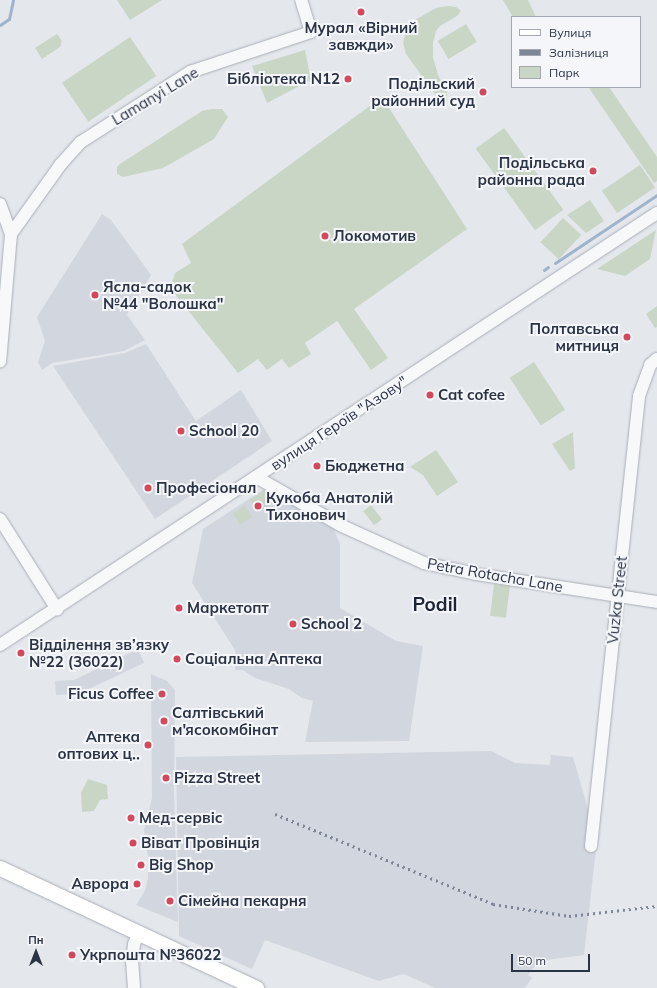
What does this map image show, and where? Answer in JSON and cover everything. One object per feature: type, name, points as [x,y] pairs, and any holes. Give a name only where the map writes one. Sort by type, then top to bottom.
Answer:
[{"type":"main road","points":[[0,868],[256,988]]},
{"type":"street","name":"Lamanyi Lane","points":[[11,234],[60,164],[81,142],[190,72],[311,32],[301,0]]},
{"type":"street","points":[[0,204],[11,234],[0,362]]},
{"type":"street","name":"вулиця Героїв \"Азову\"","points":[[0,645],[57,609],[657,213]]},
{"type":"street","name":"Vuzka Street","points":[[591,846],[639,396],[650,365],[657,359]]},
{"type":"street","name":"Petra Rotacha Lane","points":[[256,477],[342,526],[424,563],[476,574],[657,602]]},
{"type":"street","points":[[0,518],[57,609]]},
{"type":"street","points":[[134,988],[132,961],[134,944],[139,933]]},
{"type":"shaded area","name":"Ясла-садок №44 \"Волошка\"","points":[[102,214],[111,220],[151,275],[127,315],[145,340],[124,351],[52,363],[42,370],[38,362],[45,341],[37,317]]},
{"type":"shaded area","name":"School 20","points":[[146,344],[196,421],[241,390],[272,441],[155,519],[53,366],[125,353]]},
{"type":"shaded area","name":"School 2","points":[[266,488],[333,527],[340,544],[340,608],[396,641],[423,646],[409,741],[305,742],[313,701],[302,698],[289,689],[255,678],[243,670],[235,670],[235,650],[192,583],[203,529]]},
{"type":"shaded area","points":[[138,649],[144,663],[78,694],[56,695],[55,681],[74,680]]},
{"type":"shaded area","points":[[151,674],[167,681],[175,690],[174,793],[178,922],[136,905],[145,891],[148,878],[148,857],[144,830],[152,798]]},
{"type":"shaded area","points":[[491,751],[515,763],[550,765],[551,755],[573,757],[597,840],[584,955],[538,961],[528,975],[532,978],[525,988],[435,988],[404,974],[379,981],[265,940],[252,969],[179,936],[176,757]]},
{"type":"green space","points":[[117,0],[162,0],[130,20]]},
{"type":"green space","points":[[503,0],[528,0],[536,16],[512,16]]},
{"type":"green space","points":[[449,6],[456,7],[461,11],[457,16],[440,26],[436,31],[433,43],[433,57],[438,75],[447,93],[447,100],[443,105],[406,54],[403,43],[408,24],[436,8]]},
{"type":"green space","points":[[466,24],[477,42],[449,59],[438,41]]},
{"type":"green space","points":[[57,34],[62,41],[60,47],[42,59],[35,48]]},
{"type":"green space","points":[[130,37],[156,76],[88,122],[62,83]]},
{"type":"green space","points":[[305,50],[311,80],[267,103],[252,66]]},
{"type":"green space","points":[[589,88],[610,88],[657,157],[657,181],[654,183]]},
{"type":"green space","name":"Локомотив","points":[[382,97],[467,229],[354,309],[388,358],[371,370],[337,321],[305,343],[311,354],[289,368],[282,359],[267,370],[258,359],[238,373],[170,288],[175,273],[191,263],[182,244]]},
{"type":"green space","points":[[222,109],[228,117],[214,139],[163,168],[123,177],[117,174],[117,167],[120,164],[202,111]]},
{"type":"green space","points":[[504,128],[563,210],[535,230],[476,149]]},
{"type":"green space","points":[[640,165],[655,187],[617,213],[602,191]]},
{"type":"green space","points":[[590,200],[604,221],[586,233],[567,215]]},
{"type":"green space","points":[[563,218],[581,235],[559,259],[540,242]]},
{"type":"green space","points":[[656,230],[650,259],[625,276],[597,269]]},
{"type":"green space","points":[[657,306],[657,327],[655,328],[646,314]]},
{"type":"green space","points":[[534,362],[565,410],[541,426],[510,378]]},
{"type":"green space","points":[[573,432],[575,468],[570,471],[552,444]]},
{"type":"green space","points":[[436,450],[458,482],[437,496],[423,475],[410,467]]},
{"type":"green space","points":[[265,490],[273,503],[258,512],[250,500]]},
{"type":"green space","points":[[371,505],[382,519],[374,525],[363,511]]},
{"type":"green space","points":[[245,506],[252,517],[240,524],[233,513]]},
{"type":"green space","points":[[494,584],[510,586],[506,618],[490,616]]},
{"type":"green space","points":[[88,779],[107,785],[108,799],[100,800],[94,811],[82,812],[81,793]]},
{"type":"waterway","points":[[0,25],[9,19],[13,0]]},
{"type":"waterway","points":[[555,263],[657,195]]},
{"type":"waterway","points":[[544,270],[548,267]]},
{"type":"railway","points":[[275,814],[493,904],[569,916],[657,906]]},
{"type":"place","name":"Мурал «Вірний завжди»","points":[[361,12]]},
{"type":"place","name":"Бібліотека N12","points":[[348,79]]},
{"type":"place","name":"Подільский районний суд","points":[[483,92]]},
{"type":"place","name":"Подільська районна рада","points":[[593,171]]},
{"type":"place","name":"Локомотив","points":[[325,236]]},
{"type":"place","name":"Ясла-садок №44 \"Волошка\"","points":[[95,295]]},
{"type":"place","name":"Полтавська митниця","points":[[627,337]]},
{"type":"place","name":"Cat cofee","points":[[430,395]]},
{"type":"place","name":"School 20","points":[[181,431]]},
{"type":"place","name":"Бюджетна","points":[[317,466]]},
{"type":"place","name":"Професіонал","points":[[148,488]]},
{"type":"place","name":"Кукоба Анатолій Тихонович","points":[[258,506]]},
{"type":"place","name":"Маркетопт","points":[[179,608]]},
{"type":"place","name":"School 2","points":[[293,624]]},
{"type":"place","name":"Відділення зв’язку №22 (36022)","points":[[21,653]]},
{"type":"place","name":"Соціальна Аптека","points":[[177,659]]},
{"type":"place","name":"Ficus Coffee","points":[[162,694]]},
{"type":"place","name":"Салтівський м'ясокомбінат","points":[[164,721]]},
{"type":"place","name":"Аптека оптових ц‥","points":[[148,745]]},
{"type":"place","name":"Pizza Street","points":[[166,778]]},
{"type":"place","name":"Мед-сервіс","points":[[131,818]]},
{"type":"place","name":"Віват Провінція","points":[[133,843]]},
{"type":"place","name":"Big Shop","points":[[141,865]]},
{"type":"place","name":"Аврора","points":[[137,884]]},
{"type":"place","name":"Сімейна пекарня","points":[[170,901]]},
{"type":"place","name":"Укрпошта №36022","points":[[72,955]]},
{"type":"district","name":"Podil","points":[[435,605]]}]
